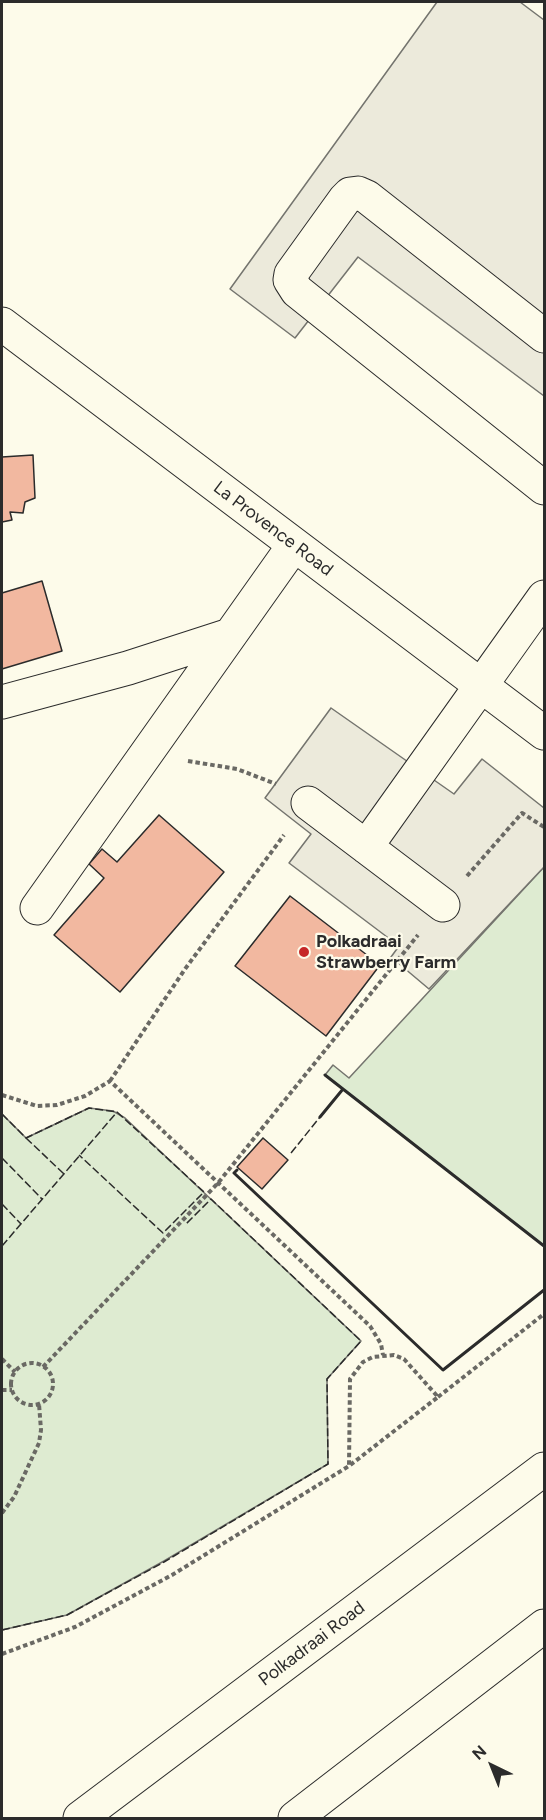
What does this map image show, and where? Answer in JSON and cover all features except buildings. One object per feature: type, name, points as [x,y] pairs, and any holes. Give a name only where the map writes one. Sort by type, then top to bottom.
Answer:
[{"type":"main road","points":[[544,336],[367,197],[358,193],[345,199],[291,274],[290,280],[297,291],[544,488]]},
{"type":"main road","name":"La Provence Road","points":[[2,324],[544,733]]},
{"type":"main road","points":[[37,908],[294,545]]},
{"type":"main road","points":[[366,847],[544,597]]},
{"type":"main road","points":[[2,702],[128,668],[230,635]]},
{"type":"main road","points":[[308,803],[443,905]]},
{"type":"main road","name":"Polkadraai Road","points":[[80,1818],[544,1468]]},
{"type":"main road","points":[[295,1818],[544,1626]]},
{"type":"path","points":[[2,1095],[37,1107],[57,1105],[85,1096],[110,1081],[185,969],[308,803],[272,782],[237,769],[209,763],[142,759]]},
{"type":"path","points":[[43,1367],[218,1183],[443,905],[522,813],[544,827]]},
{"type":"path","points":[[110,1081],[370,1326],[381,1344],[383,1355]]},
{"type":"path","points":[[2,1654],[75,1628],[246,1531],[349,1466],[544,1314]]},
{"type":"path","points":[[349,1466],[350,1379],[363,1362],[383,1355],[404,1359],[438,1397]]},
{"type":"path","points":[[2,1359],[15,1372]]},
{"type":"path","points":[[30,1363],[43,1367],[51,1376],[53,1386],[49,1396],[39,1404],[22,1402],[12,1390],[12,1379],[15,1372],[30,1363]]},
{"type":"path","points":[[2,1389],[12,1390]]},
{"type":"path","points":[[2,1513],[14,1497],[39,1443],[41,1430],[39,1404]]},
{"type":"green space","points":[[544,867],[544,1246],[325,1075],[333,1065],[349,1078]]},
{"type":"green space","points":[[89,1108],[113,1111],[125,1118],[361,1341],[327,1379],[328,1464],[164,1561],[67,1615],[2,1630],[2,1114],[26,1138]]},
{"type":"shaded area","points":[[437,2],[520,2],[544,20],[544,396],[358,257],[295,338],[230,289]]},
{"type":"shaded area","points":[[331,708],[454,794],[482,759],[544,808],[544,867],[429,989],[391,957],[399,946],[289,863],[311,834],[265,798]]},
{"type":"fence","points":[[2,1114],[26,1138],[89,1108],[117,1112],[204,1192],[163,1233],[79,1155]]},
{"type":"fence","points":[[2,1246],[117,1112]]},
{"type":"fence","points":[[291,1153],[320,1117]]},
{"type":"fence","points":[[26,1138],[64,1174]]},
{"type":"fence","points":[[2,1158],[42,1199]]},
{"type":"fence","points":[[2,1630],[67,1615],[164,1562],[328,1464],[327,1379],[361,1341],[211,1199],[186,1224]]},
{"type":"fence","points":[[2,1204],[21,1224]]},
{"type":"wall","points":[[325,1075],[544,1246]]},
{"type":"wall","points":[[320,1117],[343,1089]]},
{"type":"wall","points":[[237,1170],[234,1173],[443,1370],[544,1290]]},
{"type":"place","name":"Polkadraai Strawberry Farm","points":[[304,952]]}]
